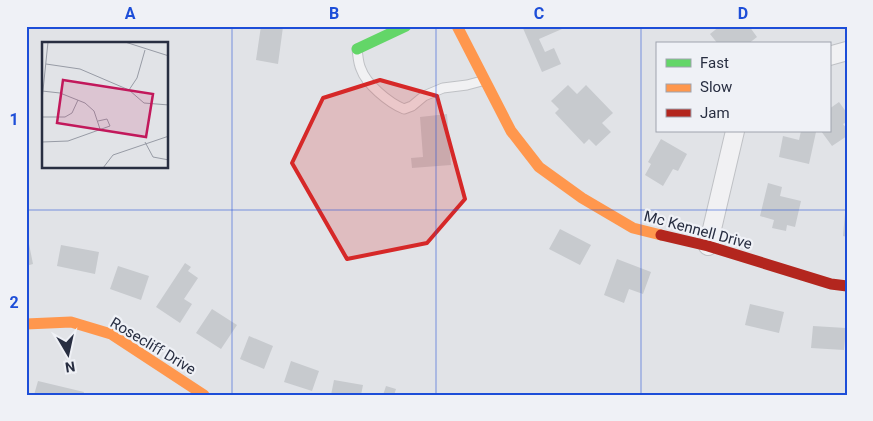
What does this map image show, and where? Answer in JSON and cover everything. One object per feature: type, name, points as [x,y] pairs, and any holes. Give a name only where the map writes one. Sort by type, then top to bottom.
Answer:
[{"type":"street","points":[[357,49],[406,26]]},
{"type":"street","name":"Mc Kennell Drive","points":[[457,26],[511,131],[539,167],[582,198],[633,228],[708,246],[831,284],[847,286]]},
{"type":"street","points":[[830,56],[847,51]]},
{"type":"street","points":[[708,246],[735,132]]},
{"type":"street","name":"Rosecliff Drive","points":[[26,324],[71,322],[111,334],[204,395]]},
{"type":"lane","points":[[357,49],[361,69],[365,76],[382,96],[404,109],[412,106],[424,96],[443,88],[467,85],[485,80]]},
{"type":"highlighted area","points":[[380,80],[437,96],[465,199],[427,243],[347,259],[292,163],[323,98]]},
{"type":"building","points":[[261,26],[283,27],[278,64],[256,60]]},
{"type":"building","points":[[522,26],[561,26],[562,29],[539,39],[545,52],[554,48],[561,64],[542,72]]},
{"type":"building","points":[[720,26],[749,26],[757,37],[751,42],[716,42],[710,34]]},
{"type":"building","points":[[568,85],[577,94],[586,85],[613,113],[602,123],[611,132],[596,146],[589,139],[584,144],[555,113],[559,109],[551,101]]},
{"type":"building","points":[[839,102],[847,113],[847,122],[843,124],[847,129],[847,136],[832,146],[822,132],[830,132],[830,108]]},
{"type":"building","points":[[447,114],[451,165],[412,168],[411,158],[423,157],[420,117]]},
{"type":"building","points":[[801,132],[816,132],[809,164],[779,157],[783,136],[799,140]]},
{"type":"building","points":[[661,139],[687,154],[678,171],[673,169],[663,186],[645,175],[651,164],[648,162]]},
{"type":"building","points":[[768,183],[782,187],[780,196],[801,201],[795,227],[787,225],[786,231],[772,228],[774,220],[760,216]]},
{"type":"building","points":[[845,213],[847,213],[847,237],[843,236]]},
{"type":"building","points":[[560,229],[591,245],[580,265],[549,249]]},
{"type":"building","points":[[26,244],[29,244],[33,264],[26,266]]},
{"type":"building","points":[[61,245],[99,252],[95,274],[57,266]]},
{"type":"building","points":[[617,259],[651,272],[643,294],[629,289],[624,303],[604,295]]},
{"type":"building","points":[[185,263],[191,267],[188,271],[198,278],[184,299],[192,304],[180,323],[156,307]]},
{"type":"building","points":[[118,266],[149,276],[141,300],[110,289]]},
{"type":"building","points":[[750,304],[784,312],[779,333],[745,325]]},
{"type":"building","points":[[212,309],[237,325],[221,349],[196,333]]},
{"type":"building","points":[[813,326],[846,328],[844,350],[811,348]]},
{"type":"building","points":[[249,336],[273,346],[264,369],[240,359]]},
{"type":"building","points":[[291,361],[319,371],[312,391],[284,382]]},
{"type":"building","points":[[334,380],[363,385],[361,395],[331,395]]},
{"type":"building","points":[[38,381],[84,392],[83,395],[34,395]]},
{"type":"building","points":[[386,386],[396,389],[394,395],[383,395]]},
{"type":"traffic: fast","points":[[357,49],[406,26]]},
{"type":"traffic: slow","points":[[457,26],[511,131],[539,167],[582,198],[633,228],[661,235]]},
{"type":"traffic: slow","points":[[26,324],[71,322],[111,334],[204,395]]},
{"type":"traffic: jam","points":[[661,235],[708,246],[831,284],[847,286]]}]
